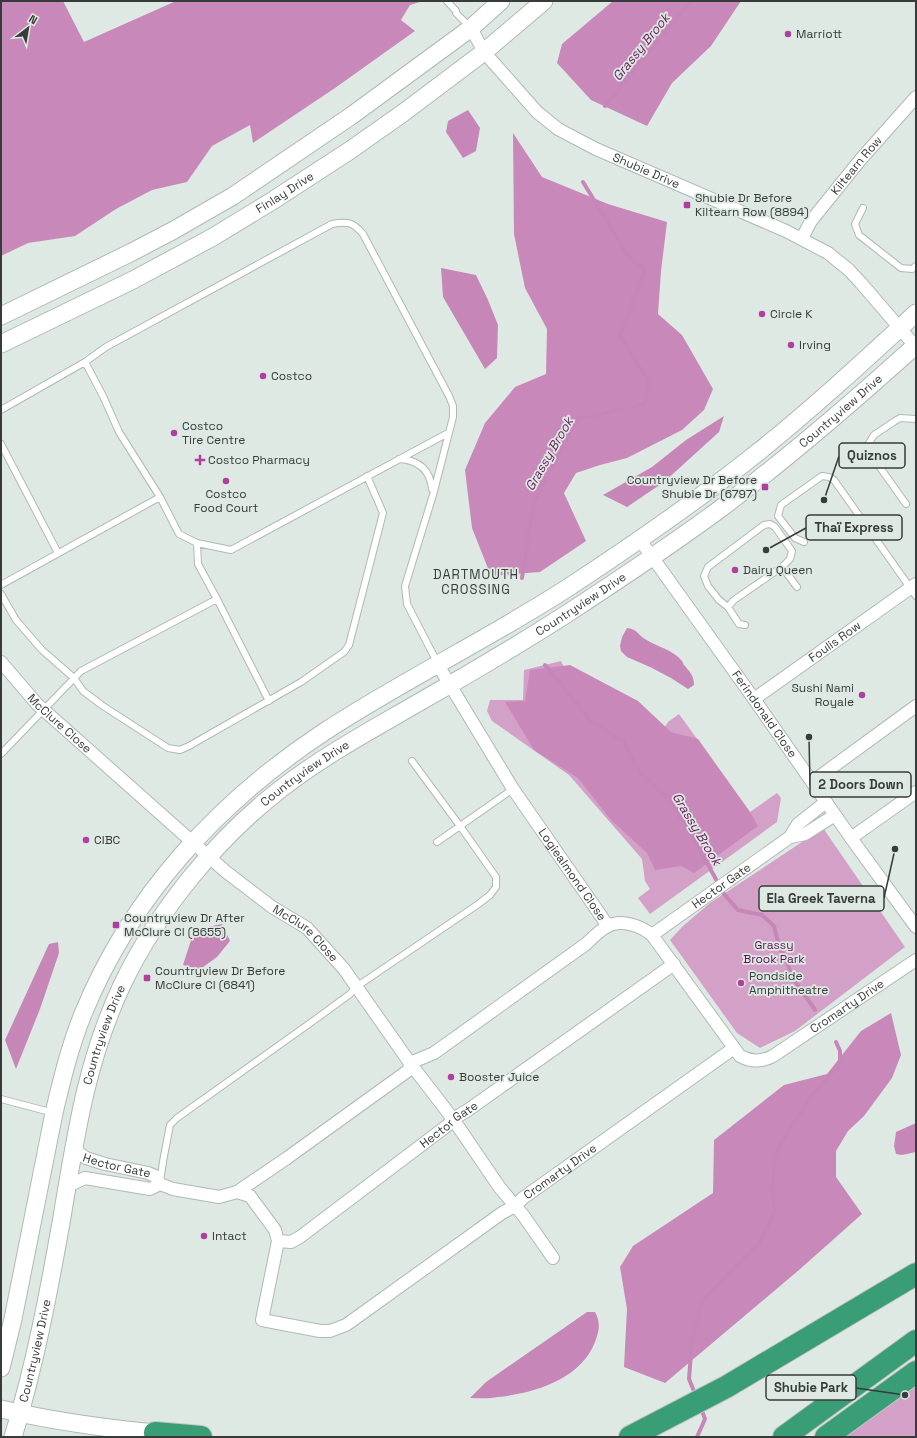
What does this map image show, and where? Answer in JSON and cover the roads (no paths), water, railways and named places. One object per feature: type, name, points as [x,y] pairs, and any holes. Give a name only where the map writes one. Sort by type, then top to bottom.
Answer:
[{"type":"highway","points":[[630,1437],[671,1425],[717,1392],[916,1274]]},
{"type":"highway","points":[[784,1437],[916,1341]]},
{"type":"highway","points":[[826,1437],[916,1372]]},
{"type":"highway","points":[[845,1437],[916,1387]]},
{"type":"highway","points":[[155,1433],[201,1437]]},
{"type":"street","name":"Finlay Drive","points":[[1,316],[132,252],[233,196],[335,127],[471,28],[501,1]]},
{"type":"street","name":"Finlay Drive","points":[[1,344],[113,291],[187,252],[246,217],[367,139],[484,52],[544,1]]},
{"type":"street","name":"Shubie Drive","points":[[471,28],[484,52],[537,112],[558,130],[596,149],[802,238],[828,253],[849,270],[916,346]]},
{"type":"street","name":"Kiltearn Row","points":[[802,238],[811,221],[861,159],[916,97]]},
{"type":"street","name":"Countryview Drive","points":[[1,1368],[13,1319],[54,1113],[74,1037],[82,1015],[102,972],[136,913],[162,877],[192,842],[242,793],[298,750],[350,716],[530,612],[640,540],[773,440],[846,378],[916,313]]},
{"type":"street","name":"Countryview Drive","points":[[13,1437],[42,1324],[72,1148],[93,1058],[107,1019],[124,980],[134,962],[157,925],[208,856],[251,814],[300,775],[346,744],[547,626],[652,558],[720,509],[782,461],[916,346]]},
{"type":"street","name":"Ferindonald Close","points":[[640,540],[754,699],[834,815],[916,927]]},
{"type":"street","name":"Foulis Row","points":[[754,699],[914,589]]},
{"type":"street","name":"McClure Close","points":[[1,662],[44,710],[230,876],[272,907],[307,928],[344,969],[410,1063],[453,1118],[500,1188],[523,1215],[553,1258]]},
{"type":"street","name":"Logiealmond Close","points":[[438,665],[512,789],[608,926],[622,924],[635,926],[646,930],[652,935],[734,1048]]},
{"type":"street","points":[[812,782],[916,706]]},
{"type":"street","points":[[851,838],[916,792]]},
{"type":"street","name":"Hector Gate","points":[[652,935],[790,837],[798,824],[826,802]]},
{"type":"street","name":"Hector Gate","points":[[790,837],[805,834],[834,815]]},
{"type":"street","name":"Hector Gate","points":[[72,1148],[86,1158],[105,1164],[148,1173],[155,1176],[160,1184],[173,1189],[219,1197],[237,1192],[409,1070],[410,1063],[434,1053],[586,944],[598,932],[608,926]]},
{"type":"street","name":"Cromarty Drive","points":[[278,1240],[262,1320],[320,1331],[330,1331],[346,1325],[502,1212],[515,1206],[523,1198],[734,1048],[740,1056],[746,1059],[755,1061],[769,1059],[916,960]]},
{"type":"street","name":"Hector Gate","points":[[278,1240],[290,1242],[300,1237],[448,1125],[453,1118],[474,1106],[674,964]]},
{"type":"street","name":"Hector Gate","points":[[66,1187],[86,1178],[150,1189],[160,1184]]},
{"type":"street","points":[[237,1192],[250,1196],[275,1230],[278,1240]]},
{"type":"street","points":[[1,1409],[20,1414],[87,1426],[155,1433]]},
{"type":"lane","points":[[447,1],[456,13],[471,28]]},
{"type":"lane","points":[[863,208],[855,224],[859,235],[901,268],[912,269],[916,266]]},
{"type":"lane","points":[[1,410],[85,362],[106,347],[332,224],[344,222],[356,226],[363,234],[453,406],[453,412],[433,495],[405,586],[407,604],[438,665]]},
{"type":"lane","points":[[85,362],[103,396],[119,432],[160,497],[180,534],[196,542],[230,550],[397,459],[448,433]]},
{"type":"lane","points":[[906,504],[869,452],[869,443],[874,435],[900,418],[916,419]]},
{"type":"lane","points":[[1,444],[58,553]]},
{"type":"lane","points":[[397,459],[406,459],[422,466],[431,479],[433,495]]},
{"type":"lane","points":[[1,594],[16,620],[26,632],[42,650],[74,678],[83,691],[103,706],[168,748],[180,750],[301,682],[344,652],[349,644],[383,513],[367,476]]},
{"type":"lane","points":[[804,542],[795,538],[778,516],[781,505],[822,476],[829,477],[834,480],[914,589]]},
{"type":"lane","points":[[1,585],[160,497]]},
{"type":"lane","points":[[728,607],[734,600],[782,567],[790,559],[792,551],[775,527],[770,524],[764,525],[708,566],[704,576],[708,586],[719,600],[728,607],[739,624],[745,625]]},
{"type":"lane","points":[[196,542],[198,564],[269,701]]},
{"type":"lane","points":[[782,567],[797,588]]},
{"type":"lane","points":[[1,754],[81,671],[217,599]]},
{"type":"lane","points":[[160,1184],[170,1125],[176,1118],[350,994],[356,988],[477,905],[490,895],[496,887],[496,877],[412,761]]},
{"type":"lane","points":[[437,842],[512,789]]},
{"type":"lane","points":[[1,1099],[54,1113]]},
{"type":"waterway","name":"Grassy Brook","points":[[605,106],[691,1]]},
{"type":"waterway","name":"Grassy Brook","points":[[522,578],[534,501],[578,419],[645,404],[648,380],[620,336],[645,270],[628,256],[583,182]]},
{"type":"waterway","name":"Grassy Brook","points":[[545,665],[591,721],[623,741],[640,773],[665,795],[688,828],[724,894],[738,910],[762,915],[774,926],[779,946],[793,978],[815,1010]]},
{"type":"waterway","name":"Grassy Brook","points":[[696,1396],[689,1379],[692,1340],[702,1301],[759,1243],[775,1211],[772,1192],[775,1157],[783,1139],[812,1095],[840,1064],[840,1051],[836,1042]]},
{"type":"waterway","name":"Grassy Brook","points":[[697,1437],[705,1419],[701,1408]]},
{"type":"place","name":"Marriott","points":[[788,34]]},
{"type":"place","name":"Shubie Dr Before Kiltearn Row (8894)","points":[[687,205]]},
{"type":"place","name":"Circle K","points":[[762,314]]},
{"type":"place","name":"Irving","points":[[791,345]]},
{"type":"place","name":"Costco","points":[[263,376]]},
{"type":"place","name":"Costco Tire Centre","points":[[174,433]]},
{"type":"place","name":"Costco Pharmacy","points":[[200,460]]},
{"type":"place","name":"Costco Food Court","points":[[226,481]]},
{"type":"place","name":"Countryview Dr Before Shubie Dr (6797)","points":[[765,487]]},
{"type":"place","name":"Quiznos","points":[[824,500]]},
{"type":"place","name":"Thaï Express","points":[[766,550]]},
{"type":"place","name":"Dairy Queen","points":[[735,570]]},
{"type":"place","name":"Sushi Nami Royale","points":[[862,695]]},
{"type":"place","name":"2 Doors Down","points":[[809,737]]},
{"type":"place","name":"CIBC","points":[[86,840]]},
{"type":"place","name":"Ela Greek Taverna","points":[[895,849]]},
{"type":"place","name":"Countryview Dr After McClure Cl (8655)","points":[[116,925]]},
{"type":"place","name":"Countryview Dr Before McClure Cl (6841)","points":[[147,978]]},
{"type":"place","name":"Pondside Amphitheatre","points":[[741,983]]},
{"type":"place","name":"Booster Juice","points":[[451,1077]]},
{"type":"place","name":"Intact","points":[[204,1236]]},
{"type":"place","name":"Shubie Park","points":[[905,1395]]},
{"type":"district","name":"DARTMOUTH CROSSING","points":[[476,582]]},
{"type":"park label","name":"Grassy Brook Park","points":[[774,952]]}]
